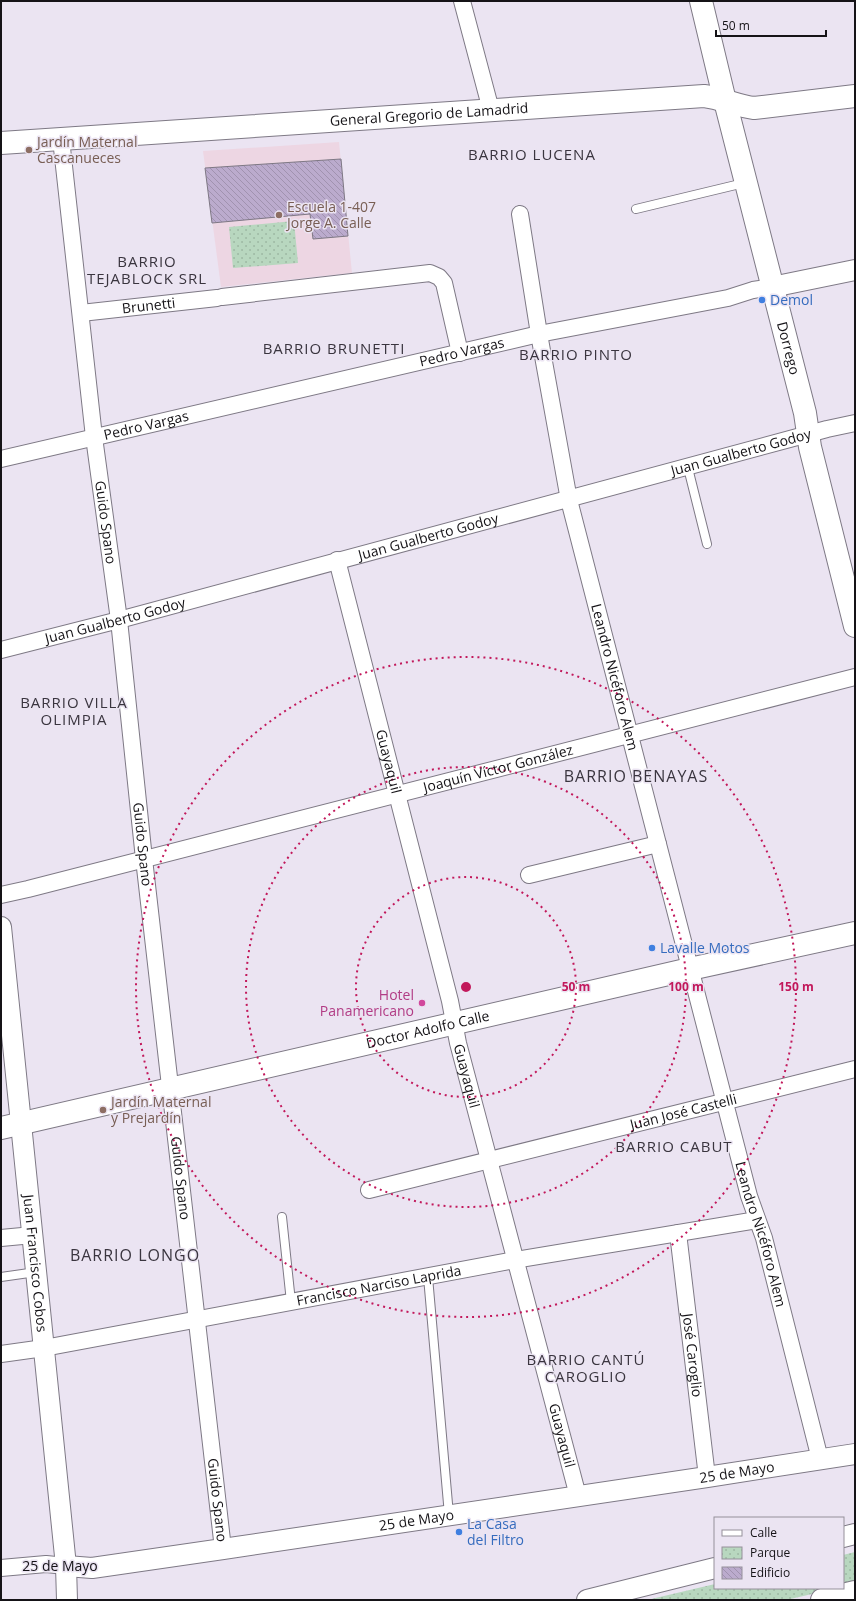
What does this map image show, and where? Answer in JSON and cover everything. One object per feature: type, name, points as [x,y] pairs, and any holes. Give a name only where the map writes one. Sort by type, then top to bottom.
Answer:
[{"type":"main road","name":"Dorrego","points":[[701,1],[745,182],[805,413],[810,447],[855,626]]},
{"type":"main road","name":"General Gregorio de Lamadrid","points":[[1,143],[704,96],[715,98],[740,107],[754,108],[855,96]]},
{"type":"main road","name":"Doctor Adolfo Calle","points":[[11,1126],[690,969],[855,933]]},
{"type":"main road","points":[[822,1600],[855,1592]]},
{"type":"street","points":[[462,1],[491,110]]},
{"type":"street","name":"Guido Spano","points":[[61,139],[94,437],[118,620],[223,1549]]},
{"type":"street","name":"Leandro Nicéforo Alem","points":[[520,214],[539,334],[569,500],[724,1101],[751,1204],[764,1238],[820,1459]]},
{"type":"street","name":"Pedro Vargas","points":[[1,459],[539,334],[728,298],[753,290],[855,270]]},
{"type":"street","name":"Brunetti","points":[[80,313],[430,273],[439,276],[444,283],[460,352]]},
{"type":"street","name":"Juan Gualberto Godoy","points":[[1,650],[855,423]]},
{"type":"street","name":"Guayaquil","points":[[337,560],[398,794],[489,1160],[578,1496]]},
{"type":"street","name":"Joaquín Víctor González","points":[[1,895],[855,677]]},
{"type":"street","points":[[529,875],[658,844]]},
{"type":"street","name":"Juan Francisco Cobos","points":[[1,927],[11,1126],[33,1235],[66,1566],[67,1600]]},
{"type":"street","name":"Juan José Castelli","points":[[369,1190],[855,1069]]},
{"type":"street","name":"Francisco Narciso Laprida","points":[[1,1354],[44,1348],[515,1260],[757,1220]]},
{"type":"street","name":"José Caroglio","points":[[678,1233],[708,1477]]},
{"type":"street","points":[[1,1238],[33,1235]]},
{"type":"street","name":"25 de Mayo","points":[[1,1568],[46,1564],[92,1568],[449,1516],[855,1454]]},
{"type":"street","points":[[844,1537],[855,1534]]},
{"type":"street","points":[[587,1600],[714,1568]]},
{"type":"lane","points":[[636,209],[745,182]]},
{"type":"lane","points":[[688,468],[707,544]]},
{"type":"lane","points":[[282,1217],[291,1302]]},
{"type":"lane","points":[[1,1277],[36,1272]]},
{"type":"lane","points":[[428,1277],[449,1516]]},
{"type":"shaded area","name":"Escuela 1-407 Jorge A. Calle","points":[[339,142],[352,273],[221,287],[203,151]]},
{"type":"green space","points":[[294,221],[298,263],[233,268],[229,227]]},
{"type":"green space","points":[[855,1552],[855,1584],[844,1587],[844,1555]]},
{"type":"green space","points":[[714,1584],[714,1589],[834,1589],[786,1600],[647,1600]]},
{"type":"building","points":[[341,159],[348,236],[313,239],[310,214],[212,223],[205,168]]},
{"type":"place","name":"Jardín Maternal Cascanueces","points":[[29,150]]},
{"type":"place","name":"Escuela 1-407 Jorge A. Calle","points":[[279,215]]},
{"type":"place","name":"Demol","points":[[762,300]]},
{"type":"place","name":"Lavalle Motos","points":[[652,948]]},
{"type":"place","name":"Hotel Panamericano","points":[[422,1003]]},
{"type":"place","name":"Jardín Maternal y Prejardín","points":[[103,1110]]},
{"type":"place","name":"La Casa del Filtro","points":[[459,1532]]},
{"type":"district","name":"BARRIO LUCENA","points":[[532,155]]},
{"type":"district","name":"BARRIO TEJABLOCK SRL","points":[[147,270]]},
{"type":"district","name":"BARRIO BRUNETTI","points":[[334,349]]},
{"type":"district","name":"BARRIO PINTO","points":[[576,355]]},
{"type":"district","name":"BARRIO VILLA OLIMPIA","points":[[74,712]]},
{"type":"district","name":"BARRIO BENAYAS","points":[[636,776]]},
{"type":"district","name":"BARRIO CABUT","points":[[674,1147]]},
{"type":"district","name":"BARRIO LONGO","points":[[135,1255]]},
{"type":"district","name":"BARRIO CANTÚ CAROGLIO","points":[[586,1368]]}]
